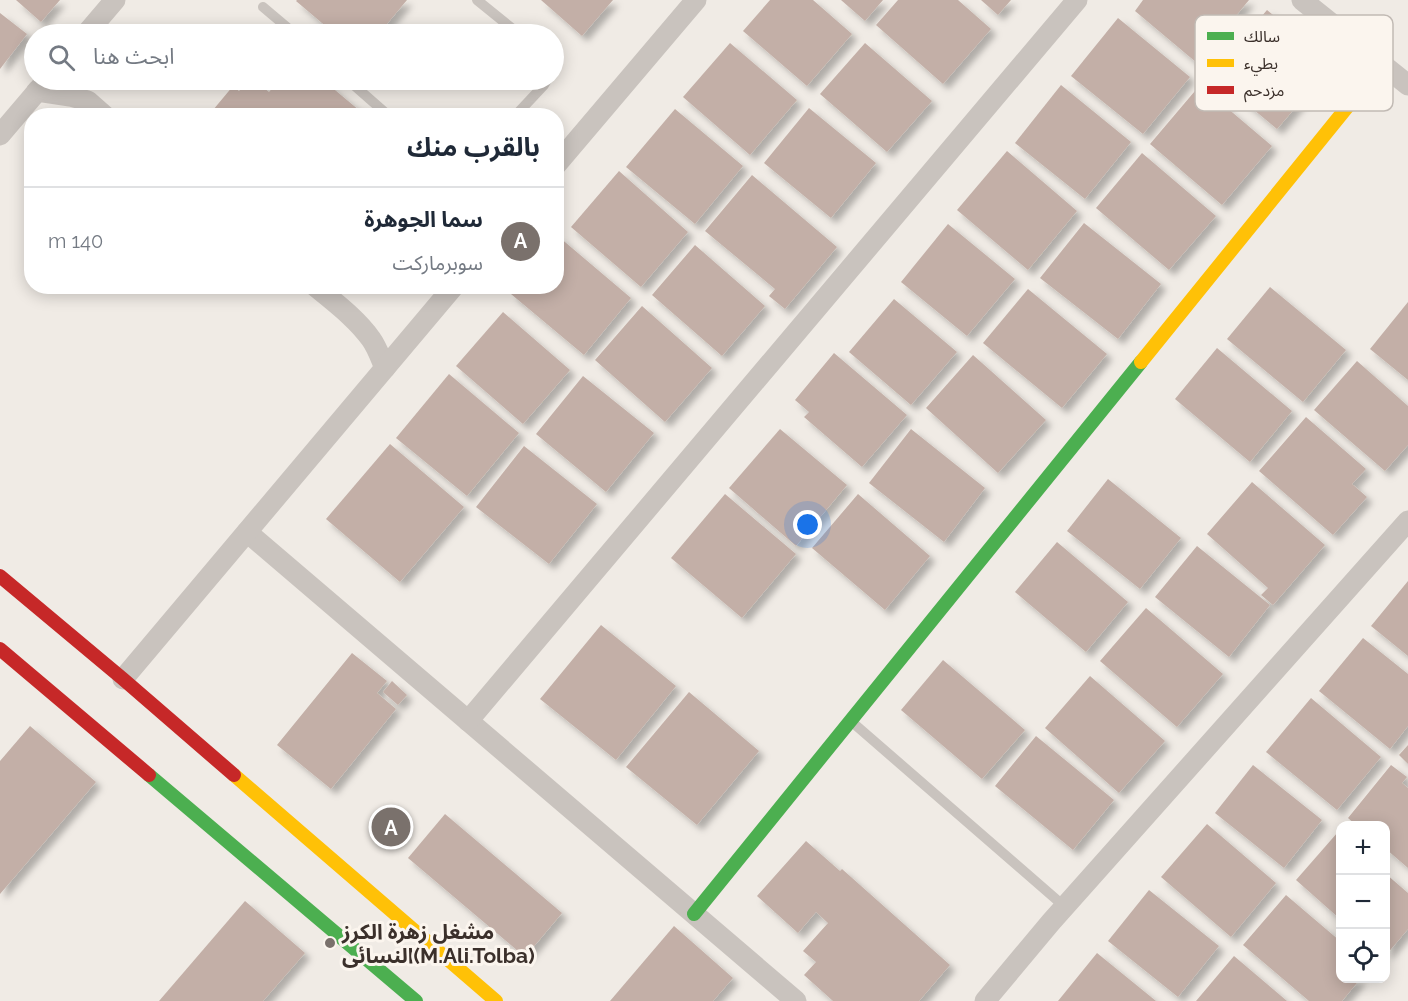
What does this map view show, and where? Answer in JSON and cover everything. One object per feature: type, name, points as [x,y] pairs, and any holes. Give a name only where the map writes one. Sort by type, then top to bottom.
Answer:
[{"type":"street","points":[[95,24],[115,0]]},
{"type":"street","points":[[564,156],[696,0]]},
{"type":"street","points":[[468,721],[1077,0]]},
{"type":"street","points":[[1302,0],[1321,15]]},
{"type":"street","points":[[1393,73],[1408,85]]},
{"type":"street","points":[[0,135],[39,90]]},
{"type":"street","points":[[53,90],[88,101],[96,108]]},
{"type":"street","points":[[694,914],[1344,111]]},
{"type":"street","points":[[324,294],[371,339],[385,368]]},
{"type":"street","points":[[123,679],[447,294]]},
{"type":"street","points":[[985,1001],[1065,907],[1408,521]]},
{"type":"street","points":[[247,532],[796,1001]]},
{"type":"street","points":[[0,576],[123,679],[496,1001]]},
{"type":"street","points":[[0,649],[416,1001]]},
{"type":"lane","points":[[477,0],[507,24]]},
{"type":"lane","points":[[263,7],[283,24]]},
{"type":"lane","points":[[359,90],[380,108]]},
{"type":"lane","points":[[522,108],[539,90]]},
{"type":"lane","points":[[851,721],[1065,907]]},
{"type":"building","points":[[16,0],[60,0],[41,22]]},
{"type":"building","points":[[407,0],[387,24],[323,24],[296,1]]},
{"type":"building","points":[[541,0],[613,0],[582,36]]},
{"type":"building","points":[[770,0],[813,0],[852,34],[807,86],[743,31]]},
{"type":"building","points":[[841,0],[883,0],[865,21]]},
{"type":"building","points":[[898,0],[958,0],[991,29],[943,84],[876,25]]},
{"type":"building","points":[[981,0],[1011,0],[998,15]]},
{"type":"building","points":[[1143,0],[1249,0],[1237,15],[1195,15],[1195,61],[1135,11]]},
{"type":"building","points":[[1267,10],[1273,15],[1263,15]]},
{"type":"building","points":[[0,13],[24,32],[24,38],[0,69]]},
{"type":"building","points":[[1118,18],[1190,77],[1143,134],[1071,76]]},
{"type":"building","points":[[730,43],[797,100],[750,155],[683,97]]},
{"type":"building","points":[[865,43],[932,101],[887,152],[820,94]]},
{"type":"building","points":[[1061,85],[1131,142],[1085,199],[1015,143]]},
{"type":"building","points":[[230,90],[335,90],[356,108],[215,108]]},
{"type":"building","points":[[1195,91],[1195,111],[1231,111],[1272,146],[1222,205],[1150,144]]},
{"type":"building","points":[[809,108],[876,163],[831,218],[764,163]]},
{"type":"building","points":[[675,109],[743,166],[695,224],[626,167]]},
{"type":"building","points":[[1255,111],[1292,111],[1277,129]]},
{"type":"building","points":[[1007,151],[1077,211],[1028,270],[957,210]]},
{"type":"building","points":[[1142,153],[1216,216],[1169,270],[1096,208]]},
{"type":"building","points":[[619,171],[688,232],[641,287],[571,227]]},
{"type":"building","points":[[752,175],[837,247],[785,309],[769,296],[775,289],[705,231]]},
{"type":"building","points":[[1084,223],[1161,284],[1118,339],[1040,278]]},
{"type":"building","points":[[948,224],[1015,279],[967,336],[901,282]]},
{"type":"building","points":[[564,241],[631,298],[584,355],[511,294],[564,294]]},
{"type":"building","points":[[695,245],[765,306],[722,356],[652,295]]},
{"type":"building","points":[[1270,287],[1346,350],[1303,402],[1227,339]]},
{"type":"building","points":[[1028,289],[1107,354],[1062,408],[983,343]]},
{"type":"building","points":[[894,299],[957,352],[911,405],[849,352]]},
{"type":"building","points":[[1408,302],[1408,380],[1370,349]]},
{"type":"building","points":[[642,306],[712,368],[665,422],[595,360]]},
{"type":"building","points":[[503,312],[570,370],[523,424],[456,366]]},
{"type":"building","points":[[1217,348],[1292,411],[1250,462],[1175,399]]},
{"type":"building","points":[[834,353],[907,415],[862,467],[804,417],[809,412],[795,400]]},
{"type":"building","points":[[973,355],[1046,420],[998,473],[926,408]]},
{"type":"building","points":[[1357,361],[1408,406],[1408,445],[1385,471],[1314,410]]},
{"type":"building","points":[[449,374],[519,433],[467,496],[396,438]]},
{"type":"building","points":[[583,376],[654,433],[606,492],[536,434]]},
{"type":"building","points":[[1306,417],[1366,469],[1352,484],[1367,497],[1333,535],[1259,471]]},
{"type":"building","points":[[780,429],[847,485],[796,546],[729,488]]},
{"type":"building","points":[[911,429],[985,488],[944,542],[869,483]]},
{"type":"building","points":[[390,444],[464,507],[400,582],[326,519]]},
{"type":"building","points":[[524,446],[597,504],[549,564],[476,507]]},
{"type":"building","points":[[1108,479],[1181,538],[1140,589],[1067,531]]},
{"type":"building","points":[[1252,482],[1325,545],[1273,605],[1261,595],[1268,588],[1207,534]]},
{"type":"building","points":[[725,494],[796,554],[742,618],[671,558]]},
{"type":"building","points":[[858,494],[930,556],[885,610],[812,548]]},
{"type":"building","points":[[1057,542],[1128,602],[1086,652],[1015,592]]},
{"type":"building","points":[[1197,546],[1270,605],[1229,657],[1155,597]]},
{"type":"building","points":[[1408,581],[1408,656],[1371,626]]},
{"type":"building","points":[[1146,608],[1223,674],[1177,727],[1100,661]]},
{"type":"building","points":[[601,625],[676,686],[616,760],[540,699]]},
{"type":"building","points":[[1363,638],[1408,674],[1408,726],[1390,749],[1319,691]]},
{"type":"building","points":[[352,653],[387,681],[377,693],[396,709],[331,789],[277,745]]},
{"type":"building","points":[[943,660],[1025,730],[982,779],[901,710]]},
{"type":"building","points":[[1090,676],[1165,741],[1119,793],[1045,728]]},
{"type":"building","points":[[392,681],[407,695],[398,705],[383,692]]},
{"type":"building","points":[[689,692],[759,751],[697,825],[626,767]]},
{"type":"building","points":[[1311,698],[1381,757],[1337,810],[1266,752]]},
{"type":"building","points":[[30,726],[96,782],[0,894],[0,761]]},
{"type":"building","points":[[1036,736],[1114,800],[1073,850],[995,786]]},
{"type":"building","points":[[1408,745],[1408,764],[1399,755]]},
{"type":"building","points":[[1253,765],[1322,820],[1284,868],[1215,813]]},
{"type":"building","points":[[1391,765],[1407,777],[1402,783],[1408,788],[1408,868],[1390,852],[1390,821],[1351,821],[1348,818]]},
{"type":"building","points":[[445,814],[562,913],[525,957],[408,858]]},
{"type":"building","points":[[1207,824],[1276,883],[1231,937],[1161,877]]},
{"type":"building","points":[[1336,834],[1336,915],[1296,880]]},
{"type":"building","points":[[806,841],[840,871],[842,869],[950,965],[919,1001],[833,1001],[804,975],[816,962],[803,951],[828,923],[816,912],[798,933],[757,896]]},
{"type":"building","points":[[1390,877],[1408,893],[1408,929],[1390,950]]},
{"type":"building","points":[[1149,890],[1219,946],[1178,997],[1108,941]]},
{"type":"building","points":[[1286,895],[1336,938],[1336,983],[1357,983],[1342,1001],[1309,1001],[1243,945]]},
{"type":"building","points":[[245,901],[305,953],[263,1001],[159,1001]]},
{"type":"building","points":[[674,926],[733,978],[713,1001],[610,1001]]},
{"type":"building","points":[[1097,953],[1156,1001],[1058,1001]]},
{"type":"building","points":[[1234,956],[1287,1001],[1196,1001]]},
{"type":"traffic: fast","points":[[694,914],[1141,362]]},
{"type":"traffic: fast","points":[[149,775],[416,1001]]},
{"type":"traffic: slow","points":[[1141,362],[1344,111]]},
{"type":"traffic: slow","points":[[234,775],[496,1001]]},
{"type":"traffic: jam","points":[[0,576],[234,775]]},
{"type":"traffic: jam","points":[[0,649],[149,775]]},
{"type":"place","name":"سما الجوهرة","points":[[391,827]]},
{"type":"place","name":"مشغل زهرة الكرز النسائى(M.Ali.Tolba)","points":[[330,943]]}]
